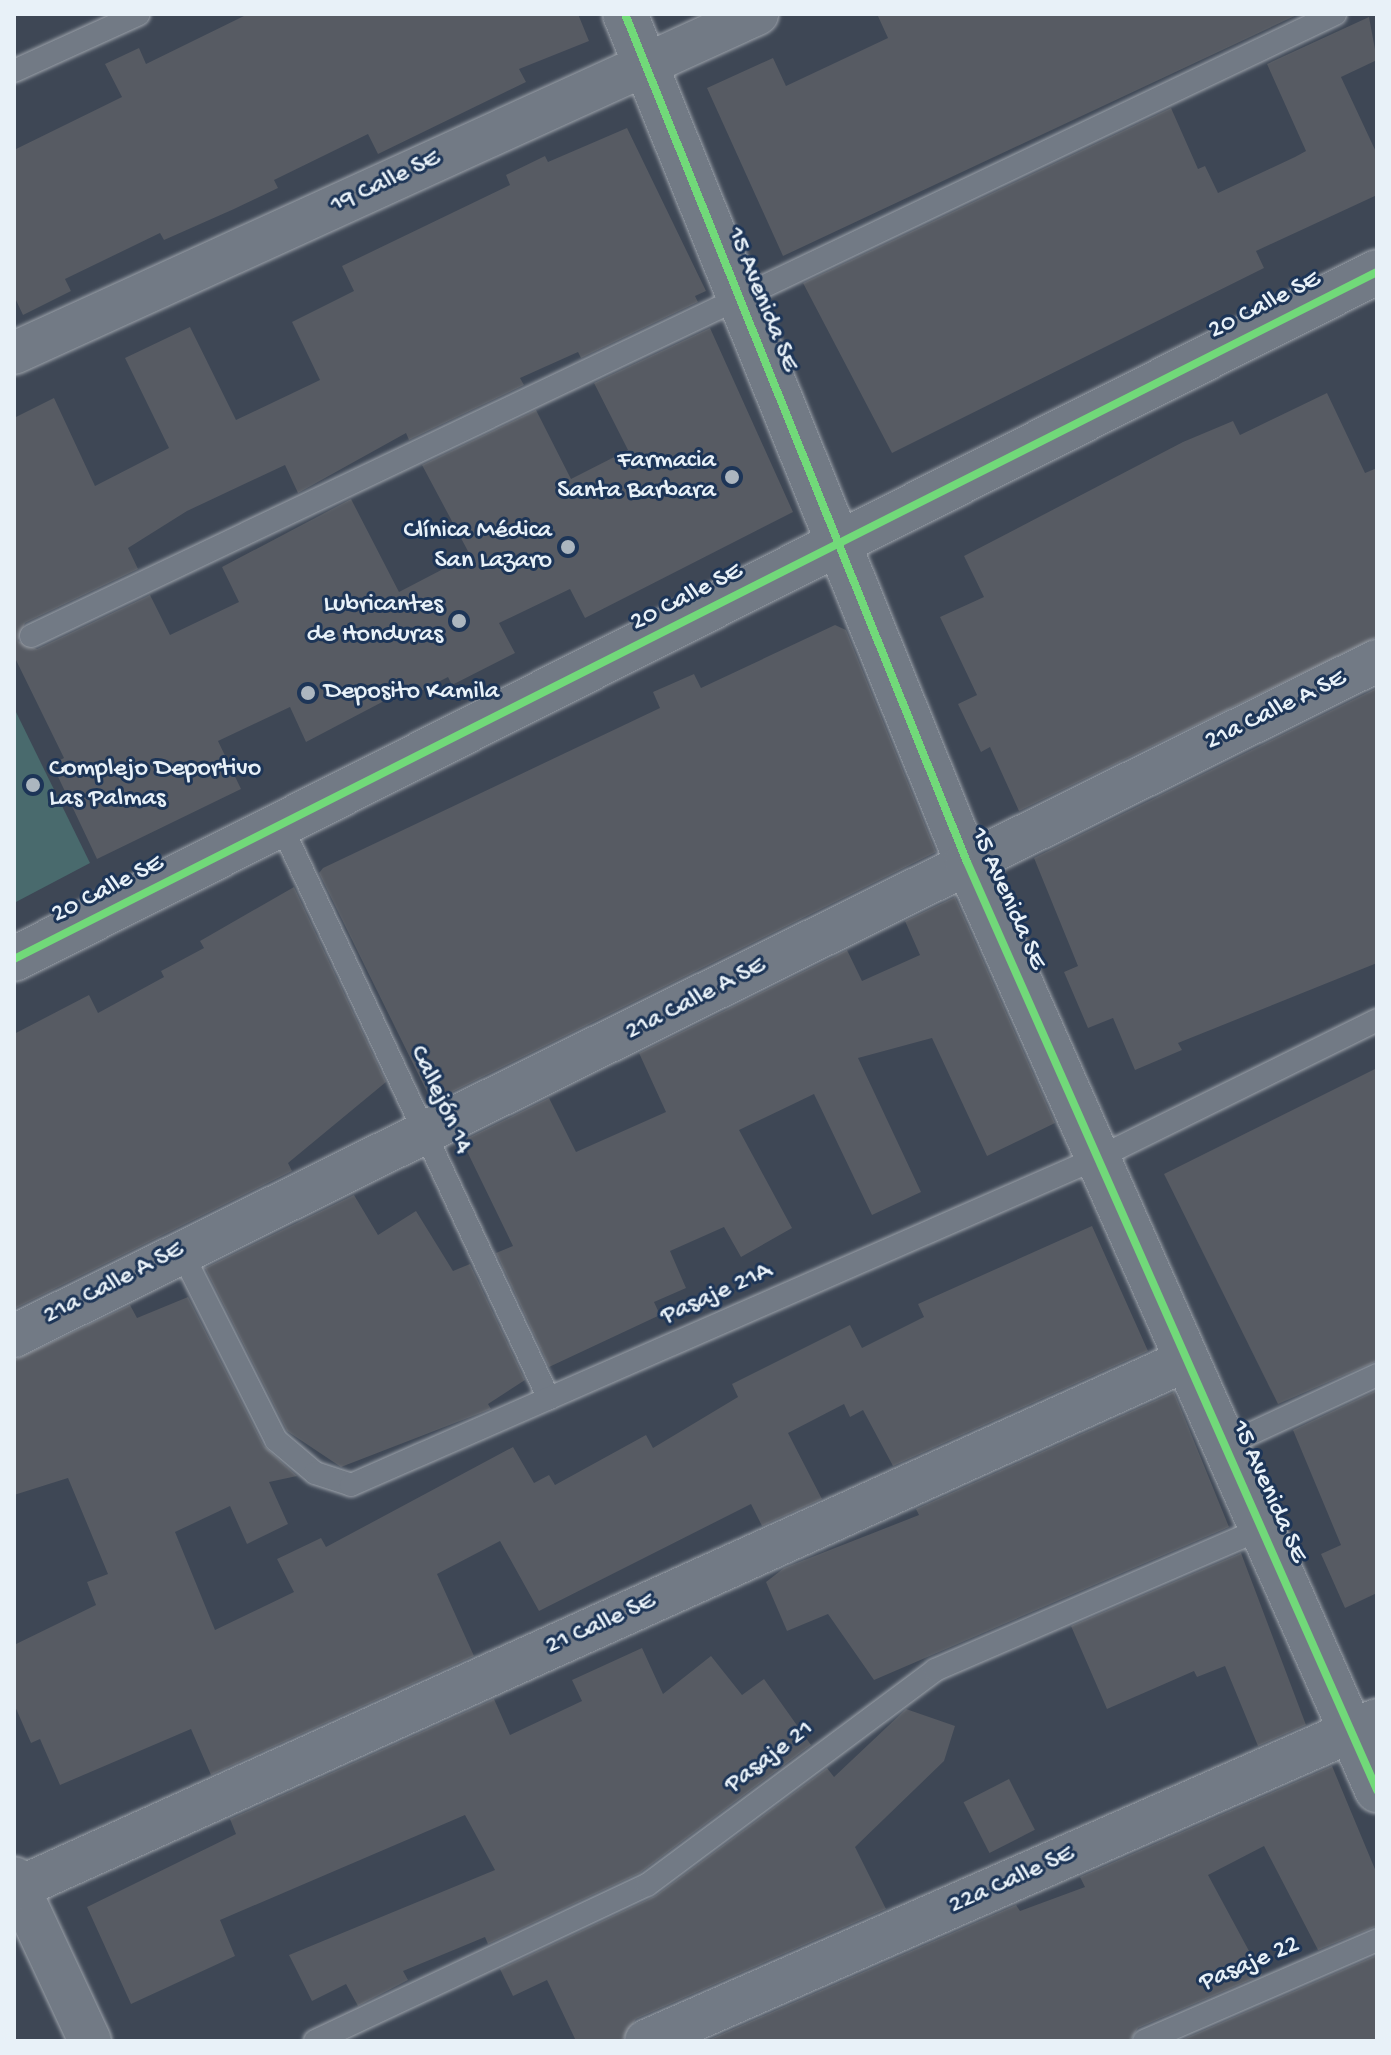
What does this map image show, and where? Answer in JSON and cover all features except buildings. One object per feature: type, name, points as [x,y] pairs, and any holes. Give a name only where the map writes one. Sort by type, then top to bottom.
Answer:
[{"type":"street","name":"15 Avenida SE","points":[[625,14],[967,862],[1102,1156],[1224,1446],[1364,1726],[1377,1790]]},
{"type":"street","name":"19 Calle SE","points":[[14,353],[757,14]]},
{"type":"street","name":"20 Calle SE","points":[[14,959],[1377,272]]},
{"type":"street","name":"21a Calle A SE","points":[[14,1336],[180,1249],[427,1137],[967,862],[1377,661]]},
{"type":"street","name":"21 Calle SE","points":[[15,1885],[1187,1360]]},
{"type":"street","name":"22a Calle SE","points":[[646,2041],[1364,1726]]},
{"type":"street","points":[[15,1885],[90,2041]]},
{"type":"lane","points":[[14,71],[139,14]]},
{"type":"lane","points":[[31,636],[1335,14]]},
{"type":"lane","name":"Callejón 14","points":[[281,825],[549,1399]]},
{"type":"lane","name":"Pasaje 21A","points":[[180,1249],[276,1440],[315,1473],[351,1485],[1102,1156],[1377,1020]]},
{"type":"lane","points":[[1224,1446],[1377,1375]]},
{"type":"lane","name":"Pasaje 21","points":[[315,2041],[647,1885],[935,1670],[1263,1528]]},
{"type":"lane","name":"Pasaje 22","points":[[1144,2041],[1377,1940]]},
{"type":"green space","name":"Complejo Deportivo Las Palmas","points":[[14,708],[90,863],[14,903]]},
{"type":"cycle path","points":[[625,14],[967,862],[1377,1790]]},
{"type":"cycle path","points":[[14,959],[1377,272]]},
{"type":"place","name":"Farmacia Santa Barbara","points":[[732,477]]},
{"type":"place","name":"Clínica Médica San Lazaro","points":[[568,547]]},
{"type":"place","name":"Lubricantes de Honduras","points":[[459,621]]},
{"type":"place","name":"Deposito Kamila","points":[[308,693]]},
{"type":"place","name":"Complejo Deportivo Las Palmas","points":[[33,785]]}]
